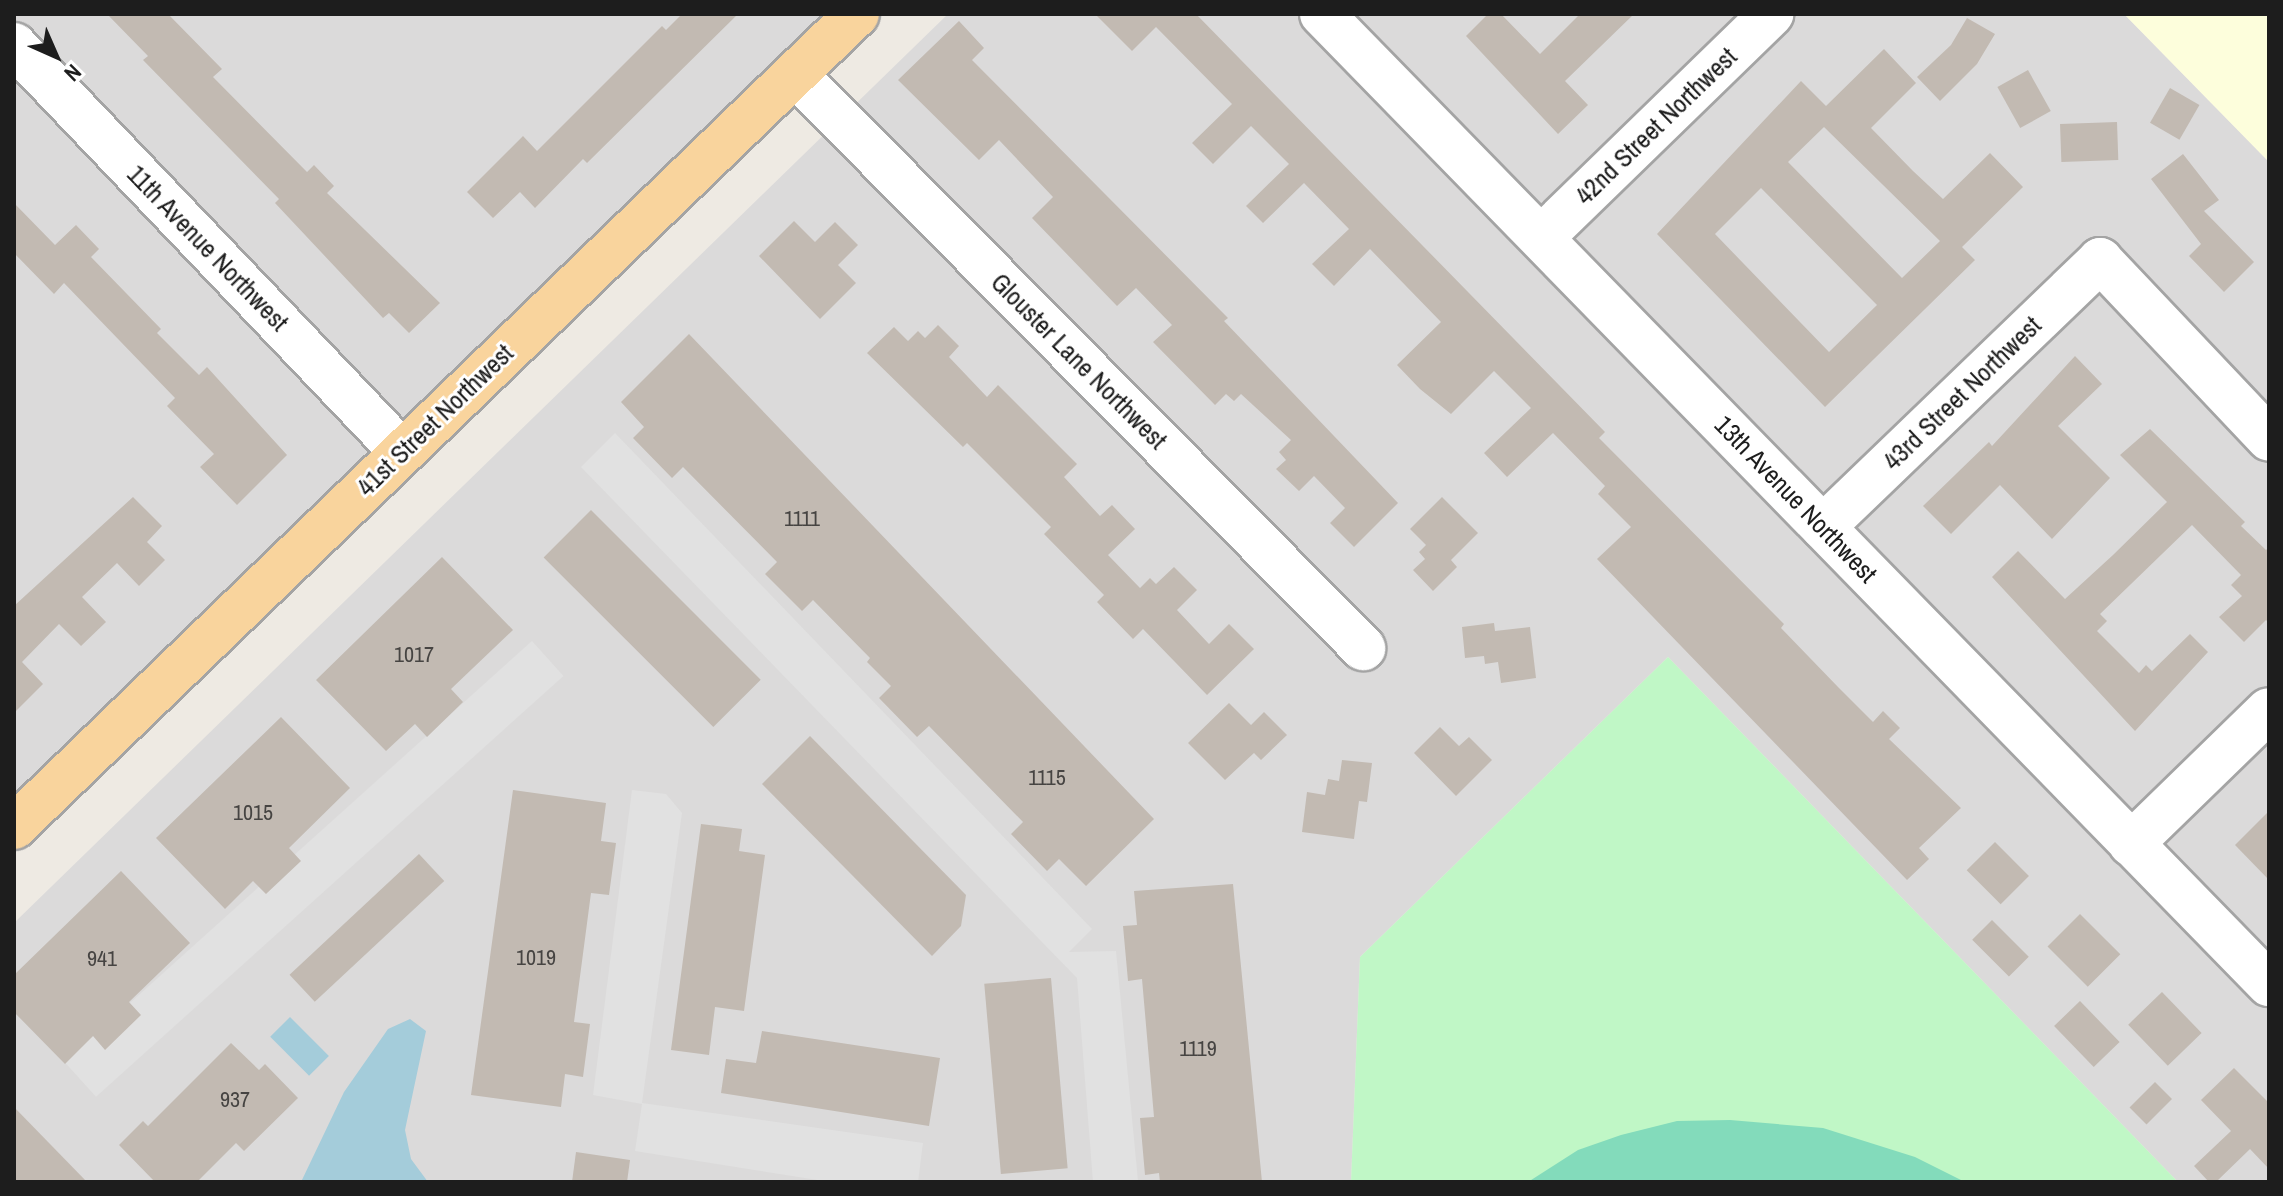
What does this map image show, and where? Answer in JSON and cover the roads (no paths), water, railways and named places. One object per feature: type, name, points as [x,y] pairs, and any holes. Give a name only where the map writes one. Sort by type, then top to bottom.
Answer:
[{"type":"main road","name":"41st Street Northwest","points":[[14,827],[857,14]]},
{"type":"street","name":"13th Avenue Northwest","points":[[1322,14],[2269,984]]},
{"type":"street","name":"42nd Street Northwest","points":[[1542,237],[1771,14]]},
{"type":"street","name":"11th Avenue Northwest","points":[[14,45],[402,452]]},
{"type":"street","name":"Glouster Lane Northwest","points":[[795,74],[1363,648]]},
{"type":"street","name":"43rd Street Northwest","points":[[1823,527],[2100,260],[2269,439]]},
{"type":"street","points":[[2131,844],[2269,710]]},
{"type":"water","points":[[290,1017],[329,1056],[309,1076],[270,1037]]},
{"type":"water","points":[[410,1019],[426,1031],[405,1130],[411,1159],[428,1182],[301,1182],[344,1092],[388,1029]]}]
